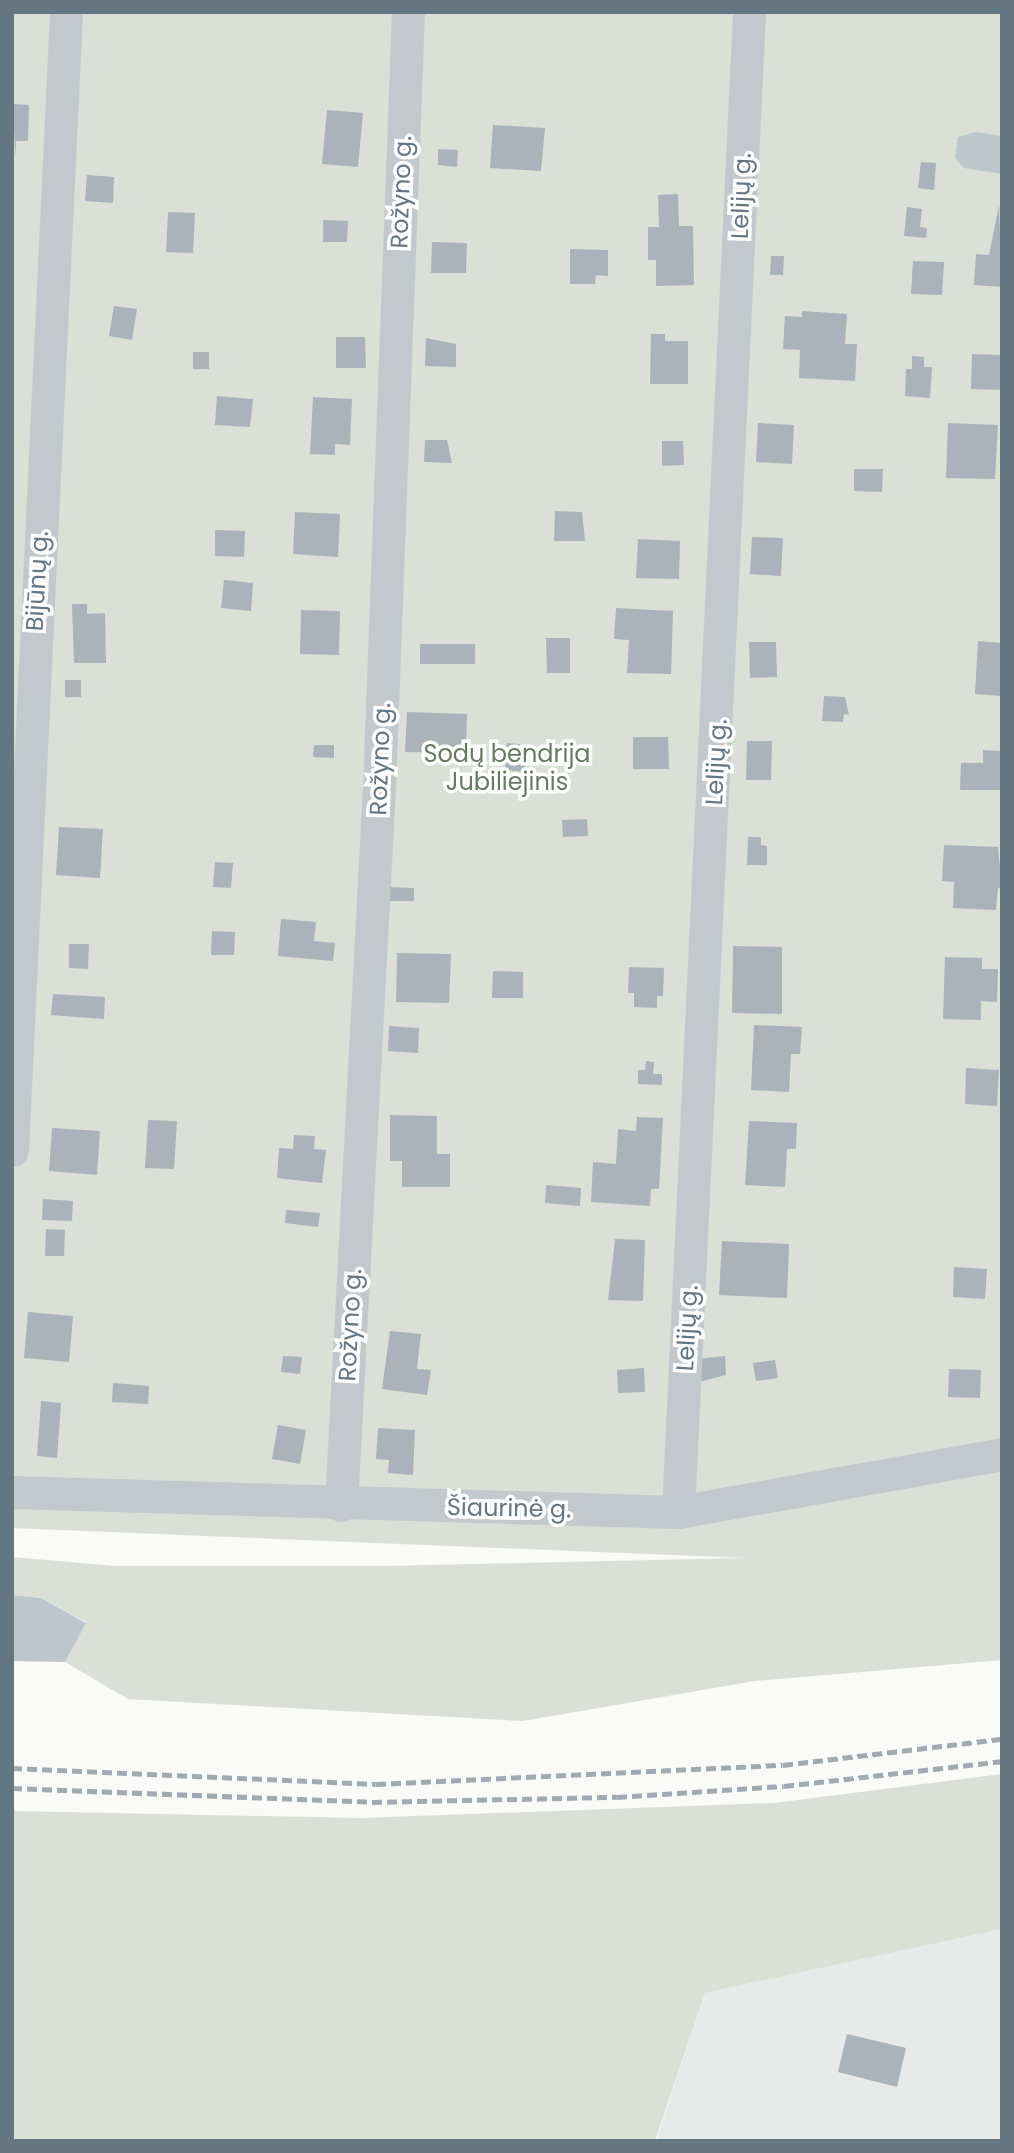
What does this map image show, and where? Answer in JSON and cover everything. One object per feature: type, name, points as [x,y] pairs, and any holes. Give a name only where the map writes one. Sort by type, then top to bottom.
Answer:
[{"type":"street","name":"Bijūnų g.","points":[[12,1150],[66,12]]},
{"type":"street","name":"Rožyno g.","points":[[341,1505],[379,788],[408,12]]},
{"type":"street","name":"Lelijų g.","points":[[678,1512],[749,12]]},
{"type":"street","name":"Šiaurinė g.","points":[[12,1492],[341,1505],[678,1512],[1002,1454]]},
{"type":"shaded area","points":[[976,132],[1002,136],[1002,174],[964,168],[955,158],[958,137]]},
{"type":"shaded area","points":[[12,1595],[41,1598],[86,1623],[65,1662],[12,1661]]},
{"type":"shaded area","points":[[1002,1929],[1002,2141],[656,2141],[705,1993]]},
{"type":"green space","name":"Sodų bendrija Jubiliejinis","points":[[12,12],[1002,12],[1002,1660],[755,1681],[523,1721],[128,1699],[65,1662],[86,1622],[41,1598],[12,1595],[12,1557],[116,1566],[382,1566],[745,1558],[12,1528]]},
{"type":"green space","points":[[1002,1774],[1002,1929],[705,1993],[655,2141],[12,2141],[12,1811],[361,1818],[774,1803]]},
{"type":"building","points":[[12,104],[29,105],[28,141],[16,141],[16,158]]},
{"type":"building","points":[[327,110],[363,113],[358,167],[322,164]]},
{"type":"building","points":[[493,125],[545,128],[541,171],[490,168]]},
{"type":"building","points":[[438,149],[458,150],[457,167],[438,165]]},
{"type":"building","points":[[921,162],[936,163],[934,190],[918,188]]},
{"type":"building","points":[[87,175],[114,177],[113,203],[85,201]]},
{"type":"building","points":[[678,194],[679,226],[693,226],[694,285],[656,286],[656,260],[648,260],[648,227],[659,227],[658,195]]},
{"type":"building","points":[[999,205],[1002,287],[974,285],[976,254],[989,255]]},
{"type":"building","points":[[907,207],[922,209],[920,227],[927,228],[926,238],[904,236]]},
{"type":"building","points":[[168,212],[195,213],[193,253],[166,252]]},
{"type":"building","points":[[323,220],[348,221],[347,242],[323,242]]},
{"type":"building","points":[[432,242],[467,243],[466,273],[431,273]]},
{"type":"building","points":[[570,249],[608,250],[608,276],[596,275],[595,284],[570,284]]},
{"type":"building","points":[[771,256],[784,256],[783,275],[770,275]]},
{"type":"building","points":[[913,261],[944,262],[942,295],[911,294]]},
{"type":"building","points":[[114,306],[137,309],[132,340],[109,336]]},
{"type":"building","points":[[802,311],[847,314],[845,344],[857,344],[855,381],[799,378],[800,350],[783,349],[785,316],[802,317]]},
{"type":"building","points":[[651,334],[665,334],[665,341],[688,341],[688,384],[650,384]]},
{"type":"building","points":[[336,337],[365,337],[366,368],[336,368]]},
{"type":"building","points":[[426,338],[456,344],[456,367],[425,366]]},
{"type":"building","points":[[193,352],[209,352],[209,369],[193,369]]},
{"type":"building","points":[[972,354],[1002,355],[1002,390],[971,389]]},
{"type":"building","points":[[912,356],[924,357],[924,367],[932,367],[930,398],[905,396],[906,369],[912,369]]},
{"type":"building","points":[[217,396],[253,399],[250,427],[215,425]]},
{"type":"building","points":[[313,397],[352,399],[350,445],[335,444],[335,455],[310,454]]},
{"type":"building","points":[[758,423],[794,425],[792,464],[756,462]]},
{"type":"building","points":[[948,423],[998,425],[995,479],[946,478]]},
{"type":"building","points":[[425,440],[447,440],[452,463],[424,462]]},
{"type":"building","points":[[662,441],[683,441],[684,465],[662,466]]},
{"type":"building","points":[[854,469],[883,469],[882,492],[854,491]]},
{"type":"building","points":[[555,511],[582,512],[585,541],[554,541]]},
{"type":"building","points":[[295,512],[340,514],[338,557],[293,554]]},
{"type":"building","points":[[215,530],[245,531],[244,557],[215,556]]},
{"type":"building","points":[[752,537],[783,538],[781,576],[750,574]]},
{"type":"building","points":[[638,539],[680,541],[679,579],[636,578]]},
{"type":"building","points":[[224,580],[253,583],[251,611],[221,608]]},
{"type":"building","points":[[72,604],[87,604],[87,614],[105,613],[106,663],[74,663]]},
{"type":"building","points":[[616,608],[673,611],[671,674],[627,673],[629,640],[614,639]]},
{"type":"building","points":[[301,610],[340,611],[339,655],[300,654]]},
{"type":"building","points":[[546,638],[570,638],[570,673],[547,673]]},
{"type":"building","points":[[978,641],[1002,643],[1002,696],[975,694]]},
{"type":"building","points":[[749,642],[776,642],[777,677],[750,678]]},
{"type":"building","points":[[420,644],[475,644],[475,664],[420,664]]},
{"type":"building","points":[[65,680],[81,680],[81,697],[65,697]]},
{"type":"building","points":[[824,696],[845,697],[849,715],[844,714],[843,722],[822,721]]},
{"type":"building","points":[[407,712],[467,714],[466,753],[405,752]]},
{"type":"building","points":[[633,737],[668,737],[669,769],[633,769]]},
{"type":"building","points":[[747,741],[772,741],[771,780],[746,780]]},
{"type":"building","points":[[507,743],[527,745],[525,772],[505,770]]},
{"type":"building","points":[[314,745],[334,745],[334,758],[313,757]]},
{"type":"building","points":[[983,750],[1002,751],[1002,790],[960,790],[961,763],[983,763]]},
{"type":"building","points":[[587,819],[588,836],[563,837],[562,820]]},
{"type":"building","points":[[59,827],[103,829],[100,878],[56,875]]},
{"type":"building","points":[[748,837],[761,837],[761,845],[767,846],[767,865],[747,865]]},
{"type":"building","points":[[944,845],[998,847],[1002,888],[998,888],[996,910],[953,908],[954,882],[942,881]]},
{"type":"building","points":[[215,862],[233,863],[231,888],[213,887]]},
{"type":"building","points":[[387,887],[414,888],[414,901],[386,901]]},
{"type":"building","points":[[281,919],[316,922],[314,941],[335,943],[333,961],[278,956]]},
{"type":"building","points":[[212,931],[235,932],[234,955],[211,955]]},
{"type":"building","points":[[69,944],[89,944],[88,969],[69,968]]},
{"type":"building","points":[[733,946],[782,947],[782,1014],[732,1013]]},
{"type":"building","points":[[397,953],[451,954],[449,1003],[396,1002]]},
{"type":"building","points":[[945,957],[982,958],[982,969],[998,969],[997,1002],[981,1001],[981,1020],[943,1019]]},
{"type":"building","points":[[629,967],[664,968],[663,996],[657,996],[657,1008],[634,1007],[634,993],[628,993]]},
{"type":"building","points":[[493,971],[523,972],[523,998],[492,998]]},
{"type":"building","points":[[53,994],[105,997],[104,1019],[51,1015]]},
{"type":"building","points":[[754,1025],[802,1027],[800,1054],[791,1054],[789,1092],[751,1090]]},
{"type":"building","points":[[389,1026],[419,1028],[418,1053],[388,1051]]},
{"type":"building","points":[[646,1061],[654,1062],[653,1074],[662,1074],[662,1085],[638,1084],[638,1070],[645,1070]]},
{"type":"building","points":[[966,1068],[999,1070],[997,1106],[965,1104]]},
{"type":"building","points":[[390,1115],[437,1116],[437,1154],[450,1154],[450,1187],[402,1187],[402,1161],[390,1161]]},
{"type":"building","points":[[637,1117],[663,1118],[659,1189],[651,1189],[650,1206],[591,1202],[593,1162],[616,1164],[618,1129],[636,1131]]},
{"type":"building","points":[[148,1120],[177,1121],[174,1169],[145,1168]]},
{"type":"building","points":[[749,1121],[797,1123],[796,1149],[787,1149],[785,1187],[745,1185]]},
{"type":"building","points":[[52,1128],[100,1131],[97,1175],[49,1171]]},
{"type":"building","points":[[294,1135],[315,1136],[314,1149],[326,1150],[322,1183],[277,1178],[279,1148],[293,1149]]},
{"type":"building","points":[[546,1185],[581,1188],[580,1206],[545,1203]]},
{"type":"building","points":[[43,1199],[73,1201],[72,1221],[42,1220]]},
{"type":"building","points":[[286,1210],[320,1213],[318,1227],[285,1223]]},
{"type":"building","points":[[46,1229],[65,1230],[64,1256],[45,1256]]},
{"type":"building","points":[[615,1239],[645,1240],[643,1301],[608,1300]]},
{"type":"building","points":[[722,1241],[789,1244],[787,1298],[719,1295]]},
{"type":"building","points":[[954,1267],[987,1269],[985,1299],[953,1297]]},
{"type":"building","points":[[28,1312],[73,1316],[69,1362],[24,1358]]},
{"type":"building","points":[[390,1331],[421,1334],[417,1369],[431,1370],[427,1395],[382,1389]]},
{"type":"building","points":[[283,1356],[302,1357],[300,1374],[281,1372]]},
{"type":"building","points":[[725,1356],[726,1375],[699,1382],[697,1359]]},
{"type":"building","points":[[775,1360],[778,1378],[756,1381],[753,1363]]},
{"type":"building","points":[[644,1368],[645,1392],[618,1393],[617,1370]]},
{"type":"building","points":[[949,1369],[981,1370],[980,1398],[948,1397]]},
{"type":"building","points":[[113,1383],[149,1386],[148,1404],[112,1402]]},
{"type":"building","points":[[41,1401],[61,1403],[57,1458],[37,1456]]},
{"type":"building","points":[[278,1425],[306,1430],[300,1464],[272,1459]]},
{"type":"building","points":[[378,1428],[415,1430],[413,1475],[388,1473],[389,1460],[376,1459]]},
{"type":"building","points":[[847,2034],[906,2048],[897,2087],[838,2072]]},
{"type":"railway","points":[[12,1768],[376,1784],[783,1765],[1002,1739]]},
{"type":"railway","points":[[12,1788],[372,1802],[617,1797],[784,1786],[1002,1761]]}]
